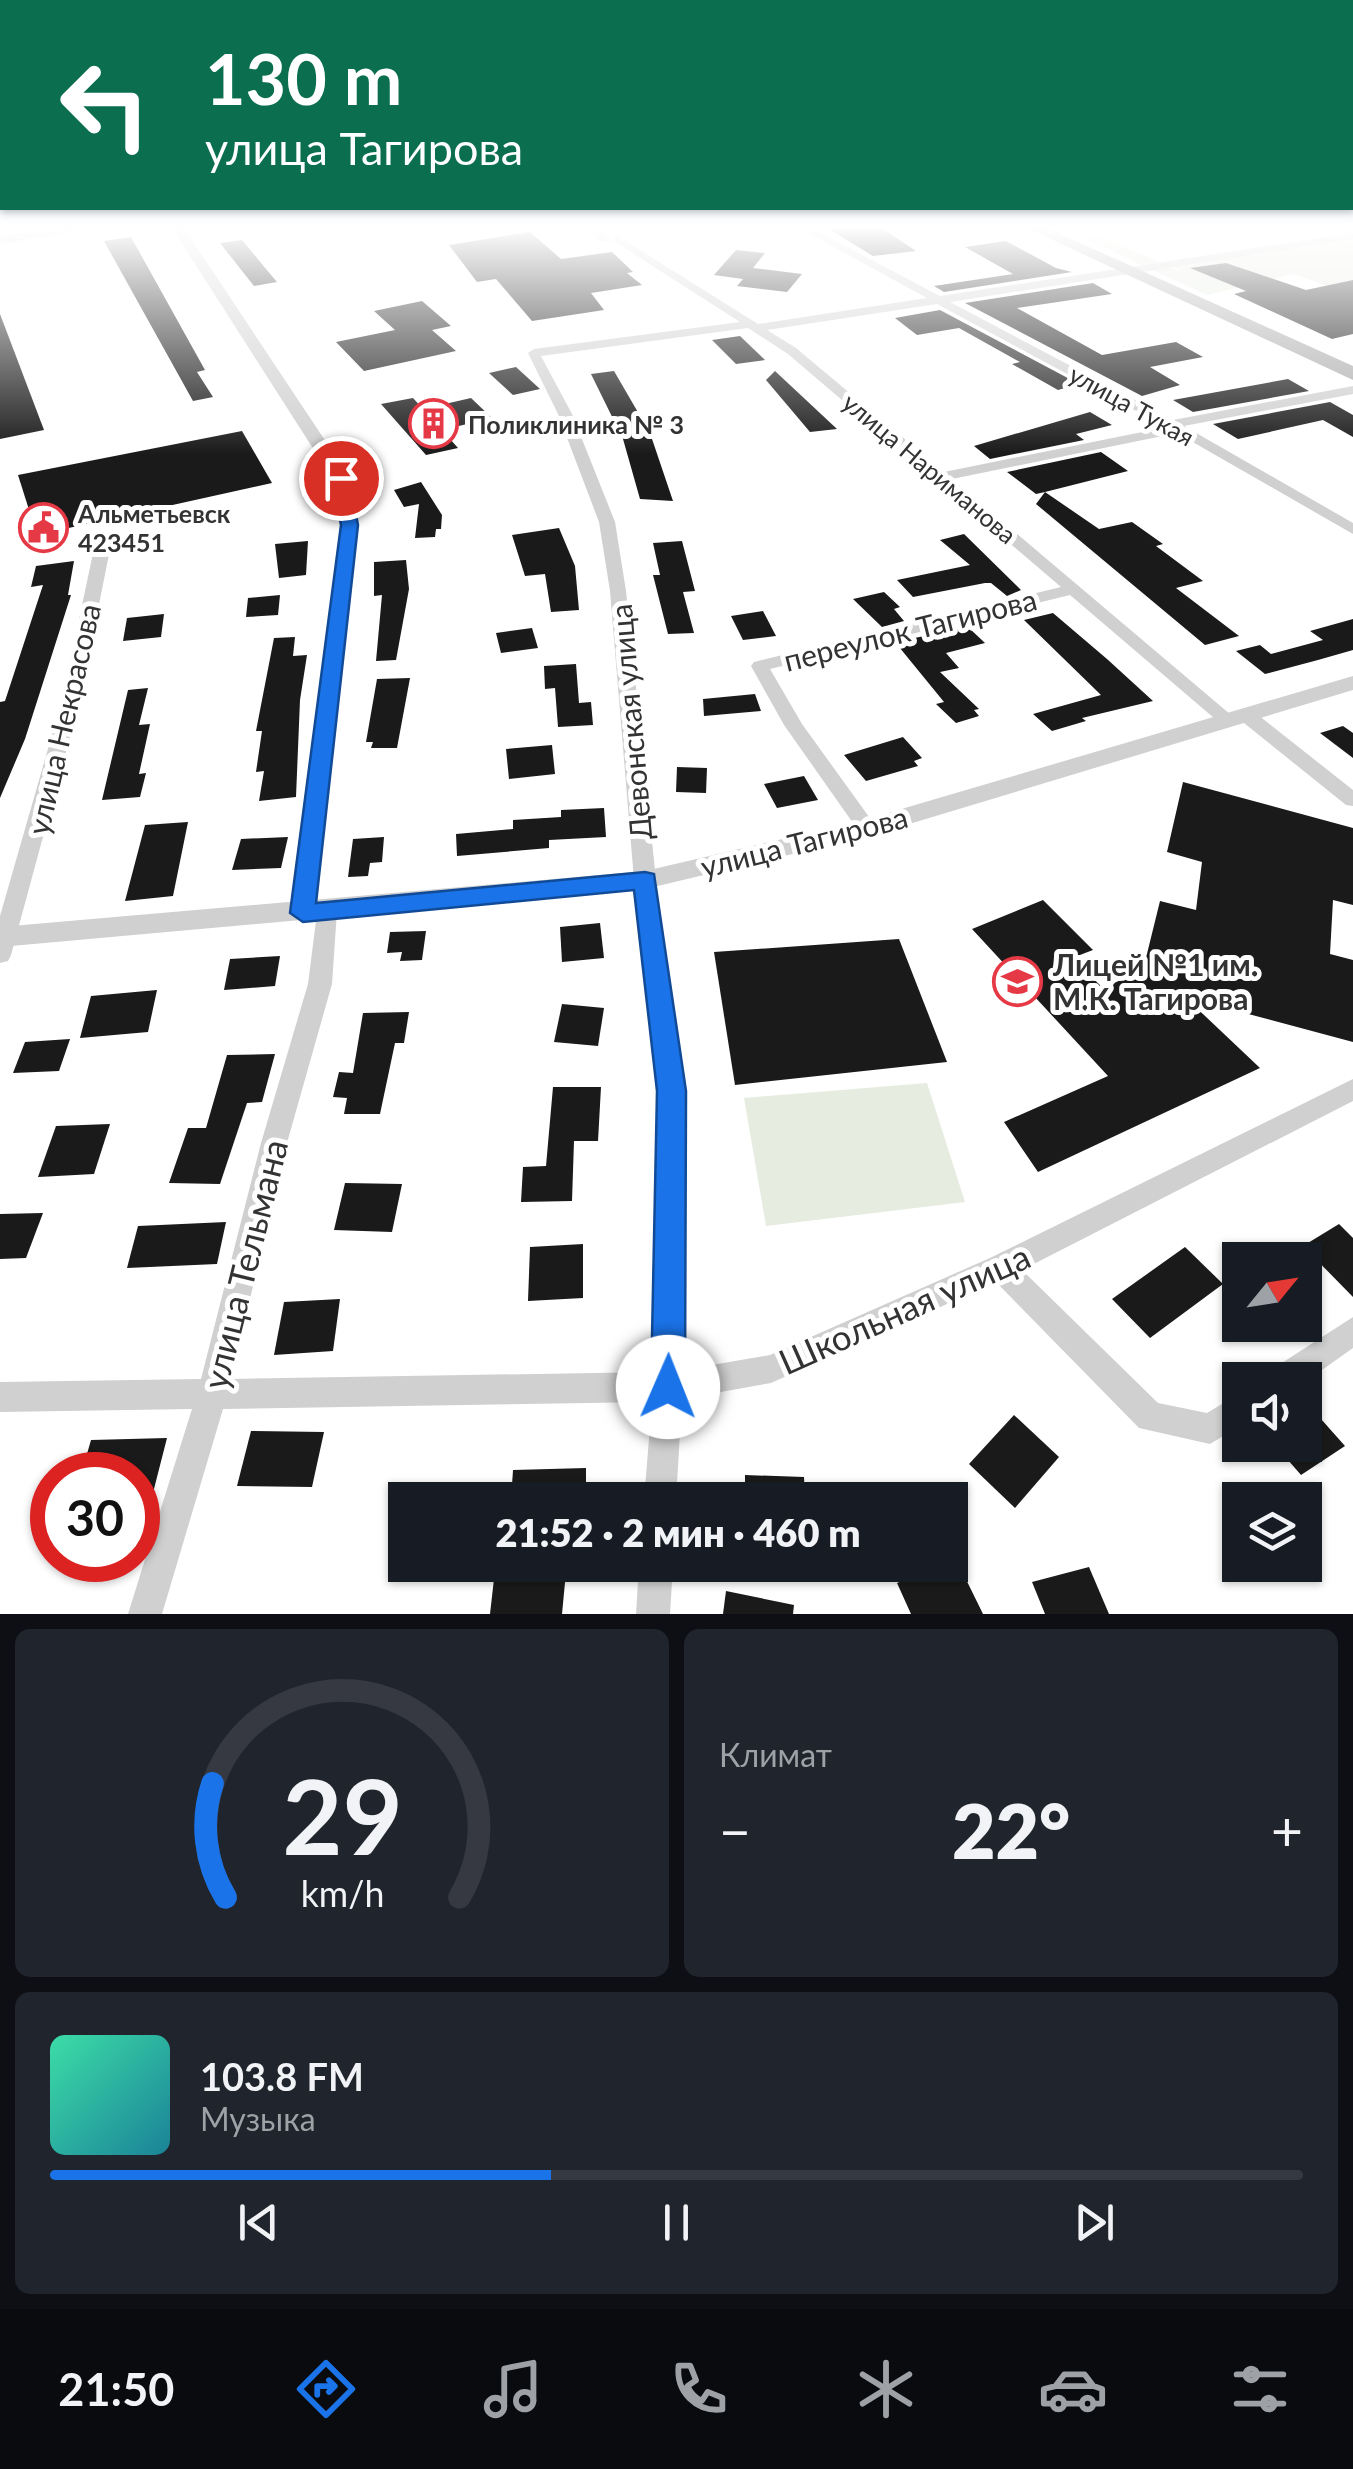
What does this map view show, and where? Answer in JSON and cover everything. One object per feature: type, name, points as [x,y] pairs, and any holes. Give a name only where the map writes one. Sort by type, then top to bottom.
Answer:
[{"type":"main road","points":[[1199,303],[1353,374]]},
{"type":"street","name":"улица Тельмана","points":[[146,1614],[213,1391],[274,1143],[320,984],[314,912],[349,525],[341,478],[227,303]]},
{"type":"street","name":"улица Нариманова","points":[[714,303],[792,351],[1074,589],[1237,717],[1353,800]]},
{"type":"street","points":[[752,327],[918,303]]},
{"type":"street","name":"улица Тукая","points":[[947,303],[1353,529]]},
{"type":"street","name":"Девонская улица","points":[[661,1482],[668,1387],[672,1091],[645,880],[618,591],[608,522],[565,414],[534,353],[752,327]]},
{"type":"street","points":[[942,477],[1353,390]]},
{"type":"street","name":"улица Некрасова","points":[[3,943],[71,700],[104,539]]},
{"type":"street","name":"переулок Тагирова","points":[[867,828],[793,724],[760,666],[1074,589]]},
{"type":"street","name":"улица Тагирова","points":[[3,943],[645,880],[867,828],[1353,684]]},
{"type":"street","name":"Школьная улица","points":[[0,1397],[668,1387],[771,1369],[1000,1268],[1353,1089]]},
{"type":"street","points":[[1000,1268],[1150,1416],[1210,1429],[1222,1421]]},
{"type":"street","points":[[1309,1362],[1353,1332]]},
{"type":"street","points":[[652,1614],[655,1582]]},
{"type":"shaded area","points":[[927,1083],[965,1202],[766,1226],[744,1098]]},
{"type":"building","points":[[139,303],[168,303],[205,370],[197,372],[213,397],[193,401]]},
{"type":"building","points":[[425,303],[451,326],[432,330],[456,351],[364,371],[336,342],[395,330],[374,311]]},
{"type":"building","points":[[517,303],[599,303],[604,310],[532,321]]},
{"type":"building","points":[[966,303],[1049,303],[1017,308],[1102,355],[1176,342],[1203,357],[1150,367],[1180,385],[1142,396]]},
{"type":"building","points":[[1254,303],[1353,303],[1353,334],[1332,339]]},
{"type":"building","points":[[940,310],[1079,384],[1058,390],[1012,364],[1020,362],[959,328],[917,335],[895,318]]},
{"type":"building","points":[[0,314],[44,430],[0,439]]},
{"type":"building","points":[[740,336],[765,360],[736,364],[712,340]]},
{"type":"building","points":[[516,367],[540,389],[513,395],[489,373]]},
{"type":"building","points":[[614,371],[650,433],[673,501],[640,499],[623,439],[591,374]]},
{"type":"building","points":[[775,371],[837,429],[810,432],[766,380]]},
{"type":"building","points":[[1288,379],[1309,391],[1193,412],[1173,400]]},
{"type":"building","name":"Поликлиника № 3","points":[[413,398],[423,409],[471,398],[492,418],[442,430],[458,448],[426,455],[381,404]]},
{"type":"building","points":[[1330,402],[1353,415],[1353,437],[1323,420],[1238,439],[1213,424]]},
{"type":"building","points":[[1090,412],[1112,425],[1076,434],[1084,440],[990,459],[974,446]]},
{"type":"building","points":[[242,431],[272,483],[37,535],[18,475]]},
{"type":"building","points":[[1101,452],[1128,471],[1036,494],[1007,472]]},
{"type":"building","points":[[421,482],[442,515],[441,529],[436,529],[435,537],[415,538],[419,504],[404,507],[394,490]]},
{"type":"building","points":[[1045,492],[1099,529],[1132,522],[1163,544],[1156,546],[1203,581],[1176,588],[1239,636],[1205,645],[1036,504]]},
{"type":"building","points":[[559,528],[575,566],[579,610],[551,612],[545,574],[525,576],[512,535]]},
{"type":"building","points":[[964,534],[1021,590],[1007,596],[991,583],[985,583],[913,597],[897,580],[970,565],[940,540]]},
{"type":"building","points":[[308,541],[306,575],[279,578],[275,544]]},
{"type":"building","points":[[682,541],[695,591],[683,592],[694,633],[668,634],[653,575],[660,575],[653,543]]},
{"type":"building","points":[[406,560],[409,589],[396,660],[376,661],[382,595],[374,596],[374,562]]},
{"type":"building","points":[[74,561],[71,595],[25,739],[0,798],[0,702],[5,701],[43,585],[31,587],[36,566]]},
{"type":"building","points":[[884,592],[900,607],[894,609],[904,621],[882,627],[853,599]]},
{"type":"building","points":[[280,595],[278,615],[246,617],[248,598]]},
{"type":"building","points":[[763,611],[776,636],[743,640],[731,616]]},
{"type":"building","points":[[1053,613],[1153,701],[1082,718],[1086,721],[1052,731],[1033,714],[1101,695],[1024,620]]},
{"type":"building","points":[[164,614],[161,637],[123,641],[127,618]]},
{"type":"building","points":[[1353,619],[1353,650],[1318,660],[1265,674],[1236,651],[1260,645],[1271,654],[1323,640],[1310,631]]},
{"type":"building","points":[[968,627],[985,643],[946,653],[959,668],[940,672],[979,709],[974,710],[979,716],[956,723],[936,704],[944,702],[895,642]]},
{"type":"building","points":[[532,628],[538,648],[501,653],[496,633]]},
{"type":"building","points":[[295,637],[293,656],[307,655],[300,700],[296,797],[259,801],[264,771],[256,772],[262,731],[256,731],[274,638]]},
{"type":"building","points":[[576,664],[579,703],[591,702],[593,725],[558,727],[555,688],[545,689],[544,666]]},
{"type":"building","points":[[410,678],[397,748],[371,748],[373,742],[366,742],[377,679]]},
{"type":"building","points":[[148,688],[139,725],[150,724],[139,774],[146,773],[140,797],[102,800],[128,690]]},
{"type":"building","points":[[755,694],[761,711],[704,716],[703,699]]},
{"type":"building","points":[[1343,726],[1353,733],[1353,758],[1320,733]]},
{"type":"building","points":[[903,737],[922,758],[914,761],[918,766],[866,781],[844,755]]},
{"type":"building","points":[[552,745],[555,774],[509,779],[506,749]]},
{"type":"building","points":[[677,767],[707,768],[706,793],[676,792]]},
{"type":"building","points":[[804,776],[818,800],[777,808],[764,784]]},
{"type":"building","points":[[1183,782],[1353,828],[1353,905],[1333,900],[1330,954],[1353,960],[1353,1042],[1185,997],[1260,1068],[1038,1172],[1004,1122],[1108,1076],[972,929],[1043,900],[1093,950],[1072,958],[1103,988],[1143,970],[1160,901],[1196,910],[1202,862],[1167,852]]},
{"type":"building","points":[[604,808],[606,837],[549,840],[549,848],[457,856],[456,834],[513,829],[513,820],[561,817],[561,810]]},
{"type":"building","points":[[188,822],[173,896],[125,901],[145,825]]},
{"type":"building","points":[[288,837],[281,868],[232,870],[241,839]]},
{"type":"building","points":[[384,837],[382,862],[370,863],[368,876],[348,877],[353,839]]},
{"type":"building","points":[[600,923],[604,958],[562,962],[560,927]]},
{"type":"building","points":[[426,931],[422,960],[400,961],[402,952],[387,953],[390,932]]},
{"type":"building","points":[[899,939],[947,1062],[735,1085],[714,952]]},
{"type":"building","points":[[280,956],[275,986],[224,990],[230,959]]},
{"type":"building","points":[[157,990],[148,1032],[80,1038],[91,996]]},
{"type":"building","points":[[562,1004],[604,1008],[598,1046],[554,1042]]},
{"type":"building","points":[[409,1012],[404,1043],[395,1043],[380,1114],[344,1114],[347,1098],[333,1097],[339,1072],[353,1073],[363,1013]]},
{"type":"building","points":[[70,1039],[59,1071],[13,1073],[25,1042]]},
{"type":"building","points":[[275,1054],[262,1102],[247,1103],[220,1184],[169,1183],[188,1128],[206,1128],[227,1055]]},
{"type":"building","points":[[553,1087],[601,1087],[598,1141],[574,1141],[572,1201],[521,1202],[523,1167],[546,1166]]},
{"type":"building","points":[[110,1124],[94,1174],[38,1177],[56,1126]]},
{"type":"building","points":[[345,1183],[402,1184],[392,1232],[334,1230]]},
{"type":"building","points":[[43,1213],[26,1258],[0,1259],[0,1214]]},
{"type":"building","points":[[226,1222],[217,1264],[127,1268],[138,1226]]},
{"type":"building","points":[[1339,1224],[1353,1238],[1353,1297],[1322,1265],[1322,1242],[1310,1242]]},
{"type":"building","points":[[583,1244],[583,1298],[528,1301],[530,1247]]},
{"type":"building","points":[[1185,1247],[1222,1283],[1150,1338],[1112,1299]]},
{"type":"building","points":[[340,1299],[333,1351],[274,1355],[284,1302]]},
{"type":"building","points":[[1014,1415],[1059,1457],[1015,1508],[969,1464]]},
{"type":"building","points":[[1322,1420],[1345,1446],[1322,1461]]},
{"type":"building","points":[[251,1431],[324,1432],[312,1487],[237,1486]]},
{"type":"building","points":[[167,1438],[160,1465],[160,1452],[88,1452],[91,1440]]},
{"type":"building","points":[[1290,1462],[1321,1462],[1301,1475]]},
{"type":"building","points":[[586,1468],[586,1482],[512,1482],[513,1470]]},
{"type":"building","points":[[745,1475],[804,1477],[804,1482],[745,1482]]},
{"type":"building","points":[[1089,1567],[1109,1614],[1045,1614],[1032,1582]]},
{"type":"building","points":[[494,1582],[565,1582],[562,1614],[490,1614]]},
{"type":"building","points":[[967,1582],[983,1614],[911,1614],[897,1583]]},
{"type":"building","points":[[726,1591],[794,1605],[793,1614],[723,1614]]},
{"type":"place","name":"Поликлиника № 3","points":[[433,424]]},
{"type":"place","name":"Альметьевск 423451","points":[[43,527]]},
{"type":"place","name":"Лицей №1 им. М.К. Тагирова","points":[[1018,981]]},
{"type":"route","points":[[341,478],[349,525],[303,913],[645,880],[672,1091],[668,1387]]}]
